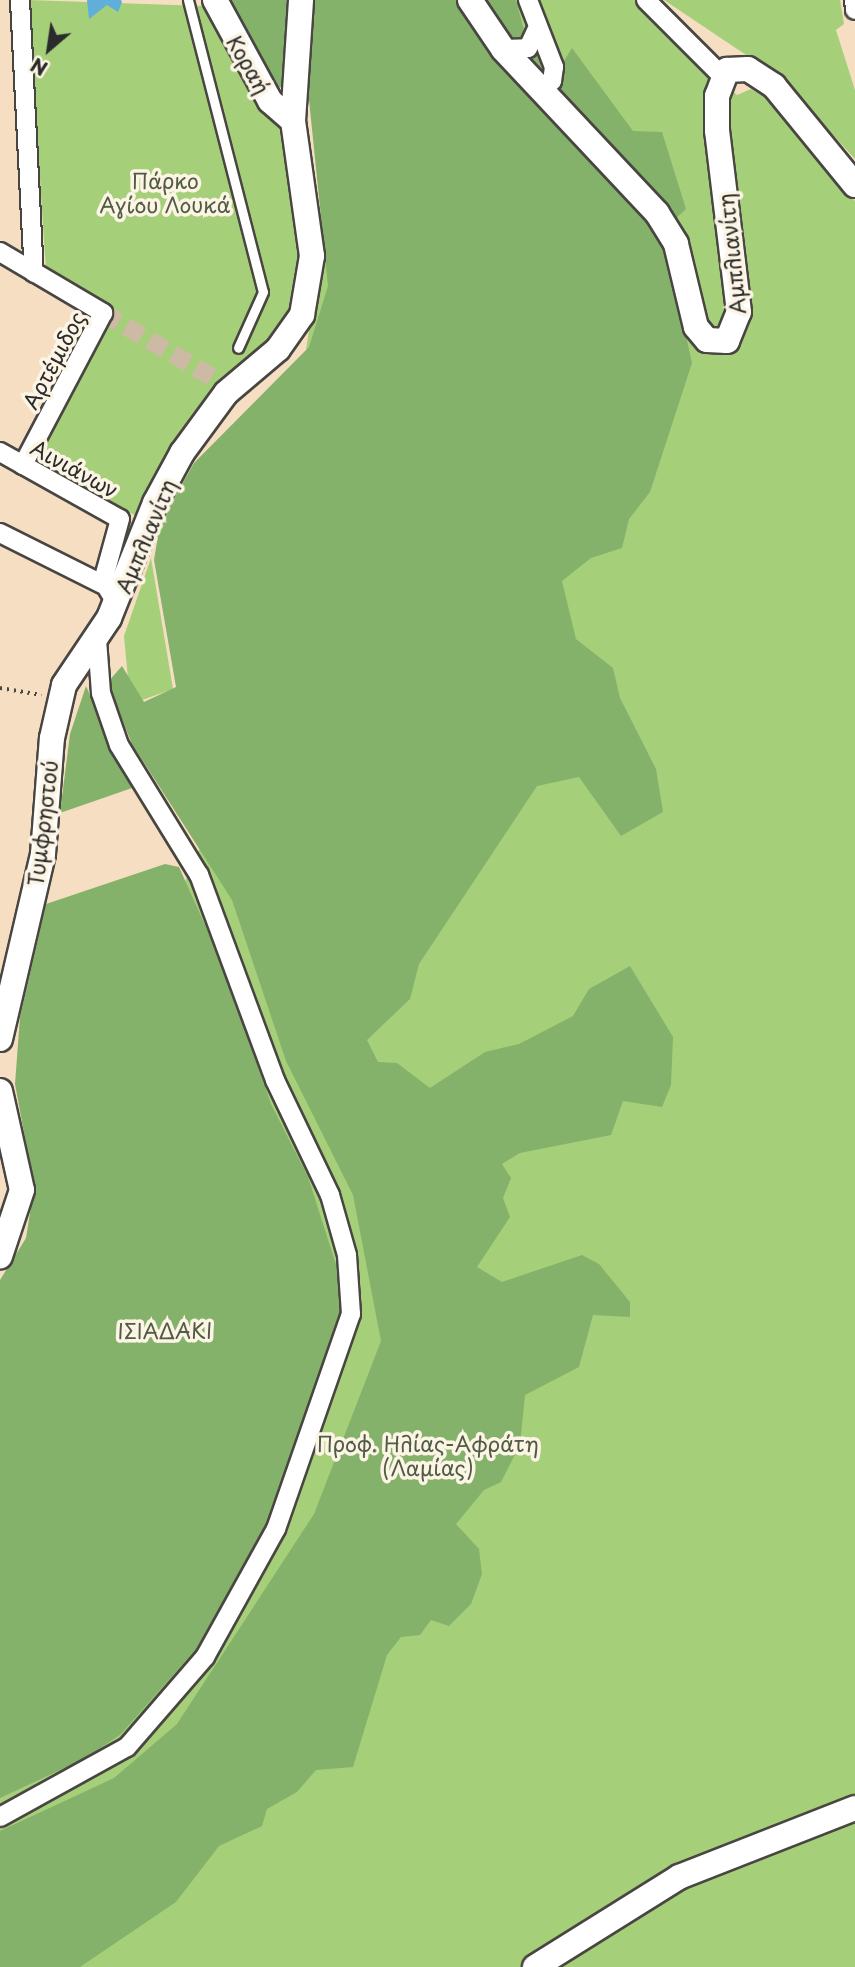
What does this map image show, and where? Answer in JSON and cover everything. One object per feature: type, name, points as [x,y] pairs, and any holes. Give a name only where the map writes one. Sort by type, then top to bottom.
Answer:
[{"type":"street","points":[[20,0],[34,273]]},
{"type":"street","name":"Κοραή","points":[[215,0],[270,101],[293,121]]},
{"type":"street","name":"Αμπλιανίτη","points":[[109,602],[155,503],[183,453],[226,393],[278,349],[302,315],[312,256],[293,121],[301,0]]},
{"type":"street","name":"Αμπλιανίτη","points":[[470,0],[503,49],[657,213],[676,244],[697,329],[721,343],[735,331],[739,312],[717,131],[722,76]]},
{"type":"street","points":[[528,0],[537,31],[554,67],[552,81],[541,89]]},
{"type":"street","points":[[646,0],[722,76],[741,67],[774,86],[855,185]]},
{"type":"street","points":[[854,0],[855,10]]},
{"type":"street","points":[[503,49],[528,48],[537,31]]},
{"type":"street","points":[[0,252],[34,273]]},
{"type":"street","name":"Αρτέμιδος","points":[[23,465],[103,313],[34,273]]},
{"type":"street","name":"Αινιάνων","points":[[0,453],[120,519],[109,602]]},
{"type":"street","points":[[0,533],[109,602]]},
{"type":"street","name":"Τυμφρηστού","points":[[0,1040],[43,854],[61,697],[97,640],[109,602]]},
{"type":"street","points":[[0,1817],[127,1747],[205,1657],[276,1529],[351,1314],[347,1255],[330,1195],[278,1088],[199,875],[119,745],[101,693],[97,640]]},
{"type":"street","points":[[0,1091],[22,1191],[0,1256]]},
{"type":"street","points":[[535,1967],[647,1893],[855,1808]]},
{"type":"lane","points":[[188,0],[263,292],[238,348]]},
{"type":"path","points":[[0,688],[61,697]]},
{"type":"green space","name":"Πάρκο Αγίου Λουκά","points":[[28,0],[204,6],[279,122],[304,241],[295,300],[272,342],[218,390],[158,469],[136,516],[35,454],[113,309],[46,270]]},
{"type":"green space","points":[[226,0],[516,0],[527,42],[549,69],[559,69],[572,48],[633,131],[662,132],[686,209],[657,236],[671,268],[692,363],[650,492],[629,519],[622,548],[591,558],[562,581],[576,639],[613,668],[620,698],[656,769],[663,812],[621,836],[579,777],[537,786],[419,964],[410,999],[367,1040],[378,1062],[397,1063],[430,1088],[485,1052],[519,1044],[573,1016],[589,989],[630,966],[673,1037],[671,1085],[662,1107],[623,1101],[611,1135],[520,1153],[502,1164],[511,1178],[503,1198],[510,1217],[477,1267],[502,1282],[582,1255],[599,1264],[630,1302],[630,1317],[593,1315],[579,1367],[525,1395],[520,1445],[501,1482],[484,1490],[456,1524],[479,1549],[482,1574],[471,1604],[449,1626],[431,1620],[420,1635],[401,1637],[387,1655],[353,1767],[316,1770],[297,1792],[267,1809],[262,1826],[219,1846],[176,1902],[80,1967],[0,1967],[0,1831],[114,1778],[177,1724],[314,1514],[381,1341],[353,1195],[286,1061],[232,900],[132,744],[107,683],[122,666],[144,702],[176,687],[154,560],[160,524],[194,463],[309,347],[328,286],[308,90],[276,87]]},
{"type":"green space","name":"Προφ. Ηλίας-Αφράτη (Λαμίας)","points":[[357,0],[637,0],[737,95],[751,89],[771,100],[855,201],[855,1967],[0,1967],[0,1293],[19,1273],[46,1195],[250,735]]},
{"type":"green space","points":[[664,0],[840,0],[844,24],[836,30],[855,90],[855,159],[782,79]]},
{"type":"green space","points":[[151,558],[173,689],[142,700],[128,679],[124,636]]},
{"type":"green space","points":[[86,686],[132,788],[60,813],[70,734]]},
{"type":"green space","name":"ΙΣΙΑΔΑΚΙ","points":[[165,864],[179,867],[222,963],[271,1104],[308,1177],[338,1271],[342,1315],[251,1565],[204,1640],[121,1734],[86,1758],[0,1798],[0,1280],[26,1238],[34,1187],[15,1084],[20,1017],[46,904]]},
{"type":"water","points":[[87,0],[122,2],[118,12],[107,5],[89,19]]},
{"type":"tunnel","points":[[103,313],[231,388]]}]
